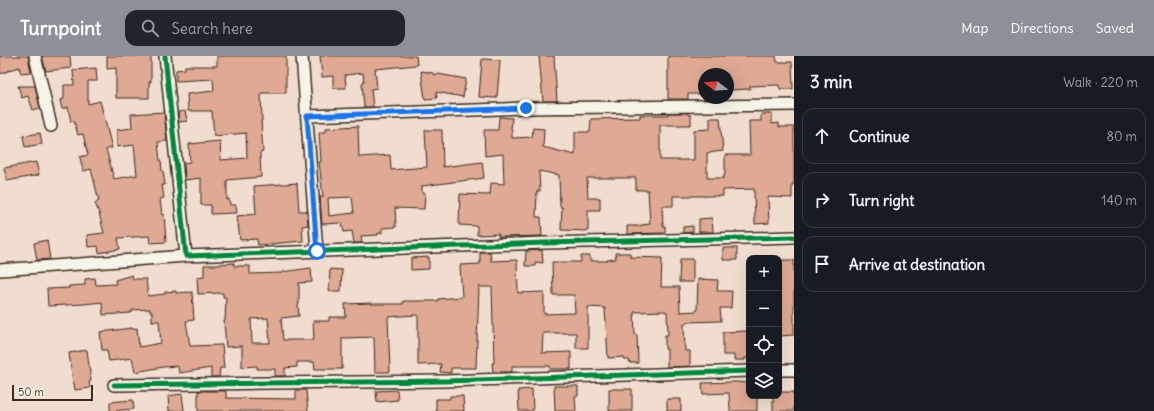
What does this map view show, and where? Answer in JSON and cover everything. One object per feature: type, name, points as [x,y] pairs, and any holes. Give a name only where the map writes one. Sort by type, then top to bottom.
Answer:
[{"type":"street","points":[[35,56],[51,126]]},
{"type":"street","points":[[164,56],[186,256]]},
{"type":"street","points":[[302,56],[317,251]]},
{"type":"street","points":[[307,116],[526,108],[794,105]]},
{"type":"street","points":[[0,270],[186,256],[537,243],[794,238]]},
{"type":"street","points":[[782,370],[794,370]]},
{"type":"street","points":[[114,385],[445,381],[746,371]]},
{"type":"building","points":[[0,56],[28,56],[31,72],[21,73],[19,67],[0,74]]},
{"type":"building","points":[[42,56],[70,56],[71,68],[46,71]]},
{"type":"building","points":[[107,56],[151,56],[151,82],[149,82],[149,98],[116,98],[116,68],[107,69]]},
{"type":"building","points":[[217,56],[286,56],[286,93],[261,93],[263,152],[260,153],[261,177],[227,180],[227,200],[229,199],[230,205],[236,205],[237,213],[211,214],[211,205],[201,205],[201,178],[185,180],[184,163],[190,162],[189,144],[220,141],[221,160],[247,158],[246,133],[214,136],[212,111],[188,111],[187,94],[214,91],[213,79],[176,81],[176,70],[185,69],[185,66],[217,66]]},
{"type":"building","points":[[320,56],[416,56],[417,65],[375,69],[377,88],[371,89],[373,107],[364,107],[362,83],[364,82],[363,73],[345,75],[346,88],[333,88],[333,76],[322,77]]},
{"type":"building","points":[[539,56],[554,56],[557,101],[543,101]]},
{"type":"building","points":[[668,56],[776,56],[777,62],[792,62],[793,89],[780,89],[779,85],[750,86],[750,89],[734,90],[734,68],[698,68],[698,94],[688,94],[688,99],[668,99]]},
{"type":"building","points":[[482,59],[500,60],[497,98],[479,97]]},
{"type":"building","points":[[96,68],[97,81],[88,81],[88,104],[100,101],[112,148],[106,149],[114,179],[137,175],[134,145],[117,147],[117,130],[132,128],[131,114],[164,112],[167,141],[158,142],[165,185],[162,185],[164,198],[160,199],[162,215],[164,214],[166,242],[150,243],[149,236],[118,238],[120,249],[99,253],[98,246],[88,247],[87,235],[104,233],[95,203],[99,201],[91,169],[83,171],[80,157],[88,155],[83,134],[78,135],[74,121],[71,122],[68,107],[62,109],[60,100],[64,99],[64,85],[74,85],[73,70]]},
{"type":"building","points":[[421,71],[433,73],[434,75],[438,74],[466,79],[463,97],[436,92],[437,98],[425,99]]},
{"type":"building","points":[[18,86],[35,86],[40,108],[33,110],[28,96],[22,98]]},
{"type":"building","points":[[185,111],[187,121],[179,122],[178,112]]},
{"type":"building","points":[[668,113],[688,113],[688,115],[691,115],[691,125],[660,125],[660,160],[694,160],[694,130],[710,129],[710,118],[720,118],[723,151],[707,153],[707,178],[724,178],[725,155],[750,155],[749,121],[761,121],[761,114],[772,114],[772,124],[779,123],[779,127],[794,127],[794,184],[792,184],[792,198],[768,197],[769,223],[755,224],[754,189],[723,190],[723,196],[673,196],[673,206],[662,206],[663,226],[665,226],[665,233],[627,234],[627,226],[641,226],[650,224],[648,190],[636,190],[636,178],[587,178],[588,198],[600,198],[600,210],[588,210],[588,231],[561,230],[562,207],[560,207],[559,175],[539,171],[540,191],[537,191],[536,217],[541,217],[542,236],[498,237],[499,234],[477,235],[477,226],[459,225],[460,194],[490,195],[491,183],[504,184],[503,154],[485,156],[484,130],[498,130],[499,117],[512,118],[512,138],[532,137],[533,128],[544,129],[543,147],[575,155],[575,132],[590,132],[591,119],[640,118],[640,115],[668,115]]},
{"type":"building","points":[[358,126],[359,157],[390,155],[391,170],[427,167],[425,130],[442,130],[443,167],[482,162],[484,178],[422,186],[422,193],[425,193],[424,209],[395,208],[396,227],[382,228],[382,233],[378,233],[378,235],[361,236],[362,243],[354,243],[352,231],[344,232],[342,223],[322,224],[320,197],[323,197],[319,162],[321,162],[319,132],[326,132],[326,128]],"holes":[[[352,197],[354,213],[329,216],[328,198]]]},
{"type":"building","points":[[40,133],[42,144],[25,147],[23,136]]},
{"type":"building","points":[[36,162],[39,175],[7,181],[4,168]]},
{"type":"building","points":[[297,183],[299,211],[307,211],[308,225],[302,226],[303,241],[258,245],[257,239],[240,240],[237,216],[256,214],[254,186]]},
{"type":"building","points":[[712,218],[713,232],[699,232],[699,219]]},
{"type":"building","points":[[693,226],[693,232],[683,233],[683,227]]},
{"type":"building","points":[[47,240],[50,259],[37,260],[34,243]]},
{"type":"building","points":[[723,248],[737,248],[737,260],[723,260]]},
{"type":"building","points":[[542,250],[543,263],[535,262],[535,266],[525,266],[526,251]]},
{"type":"building","points":[[480,252],[490,252],[491,261],[517,260],[518,293],[544,292],[544,314],[575,313],[574,295],[553,295],[552,262],[581,262],[581,256],[590,256],[590,261],[608,261],[607,260],[616,259],[615,253],[630,253],[630,257],[662,258],[661,287],[679,287],[680,312],[697,311],[698,279],[718,280],[717,291],[732,291],[731,308],[720,308],[721,321],[686,322],[686,324],[684,324],[685,351],[690,351],[690,366],[667,367],[667,349],[665,349],[665,335],[668,335],[666,311],[634,312],[638,363],[630,363],[629,360],[624,360],[624,357],[608,358],[605,308],[588,307],[588,348],[576,348],[576,333],[543,333],[542,353],[571,352],[571,369],[550,369],[550,366],[512,366],[512,372],[493,372],[492,287],[479,287],[476,368],[451,368],[451,373],[440,372],[441,364],[418,365],[418,315],[388,317],[390,372],[375,372],[374,337],[342,338],[342,369],[315,369],[314,362],[297,362],[297,367],[285,368],[285,376],[275,376],[275,369],[257,369],[257,366],[242,367],[242,346],[226,347],[224,321],[226,297],[223,297],[223,293],[198,294],[197,277],[204,276],[204,265],[234,263],[234,266],[250,266],[250,274],[282,273],[311,268],[312,282],[299,283],[299,316],[281,318],[283,340],[314,340],[313,321],[329,321],[329,317],[346,317],[345,304],[403,304],[403,301],[438,301],[438,299],[462,297],[460,265],[480,264]],"holes":[[[268,318],[270,343],[252,343],[251,319]]]},
{"type":"building","points":[[429,257],[429,269],[411,270],[411,258]]},
{"type":"building","points":[[680,259],[693,259],[693,282],[679,282]]},
{"type":"building","points":[[782,260],[794,260],[794,335],[782,336]]},
{"type":"building","points":[[330,269],[342,270],[341,291],[329,291]]},
{"type":"building","points":[[132,275],[133,279],[146,279],[148,296],[176,291],[176,293],[192,292],[194,320],[186,321],[190,346],[222,345],[224,368],[220,368],[219,377],[211,377],[211,368],[179,373],[178,366],[135,372],[132,358],[109,361],[107,350],[102,350],[100,332],[137,328],[139,347],[161,343],[159,321],[152,321],[152,312],[150,312],[150,309],[132,310],[133,312],[130,312],[131,313],[103,315],[102,302],[48,306],[47,289],[69,288],[69,286],[85,285],[85,279],[95,278],[96,285],[116,284],[115,280]]},
{"type":"building","points":[[746,331],[745,360],[734,360],[734,355],[723,355],[723,332]]},
{"type":"building","points":[[87,350],[91,381],[89,382],[90,388],[75,390],[69,353]]},
{"type":"building","points":[[702,383],[746,383],[746,399],[757,399],[757,411],[730,411],[729,393],[703,394]]},
{"type":"building","points":[[554,386],[578,386],[578,396],[575,396],[576,411],[555,411]]},
{"type":"building","points":[[532,389],[533,411],[519,411],[518,390]]},
{"type":"building","points":[[609,389],[632,389],[632,411],[609,411]]},
{"type":"building","points":[[296,390],[306,390],[308,411],[198,411],[198,391],[226,391],[226,398],[296,399]]},
{"type":"building","points":[[397,390],[398,400],[377,402],[376,391]]},
{"type":"building","points":[[782,392],[794,392],[794,411],[773,411],[773,399],[782,399]]},
{"type":"building","points":[[182,394],[184,411],[169,411],[168,396]]},
{"type":"building","points":[[450,396],[463,396],[464,411],[436,411],[436,399],[450,399]]},
{"type":"building","points":[[667,399],[681,399],[681,411],[667,411]]},
{"type":"building","points":[[133,400],[134,409],[110,411],[110,402]]},
{"type":"cycle path","points":[[165,56],[186,256],[545,243],[794,237]]},
{"type":"cycle path","points":[[114,385],[445,381],[746,371]]},
{"type":"route","points":[[317,251],[307,116],[526,108]]}]
